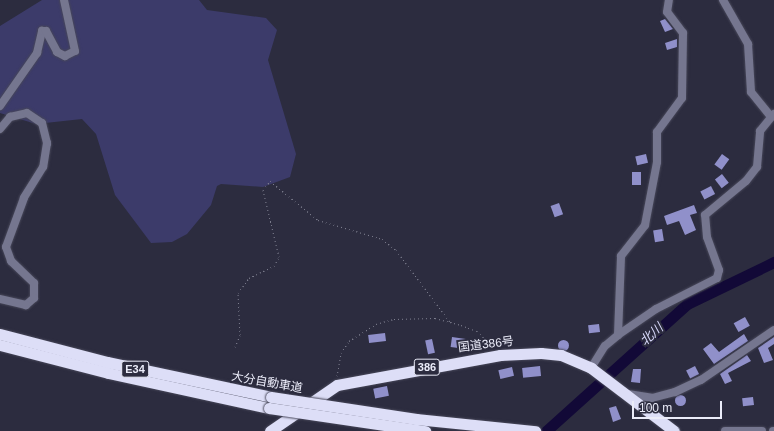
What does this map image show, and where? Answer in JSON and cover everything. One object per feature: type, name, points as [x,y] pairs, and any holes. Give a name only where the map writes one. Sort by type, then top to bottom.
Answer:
[{"type":"highway","name":"大分自動車道","points":[[0,334],[114,364],[270,402],[534,431]]},
{"type":"highway","name":"大分自動車道","points":[[0,344],[108,373],[426,431]]},
{"type":"highway","name":"国道386号","points":[[270,431],[337,385],[500,355],[561,355],[593,369],[628,394],[674,431]]},
{"type":"street","points":[[0,106],[37,53],[42,31],[46,31],[57,52],[65,56],[75,51],[64,0]]},
{"type":"street","points":[[618,335],[621,256],[645,225],[657,162],[658,132],[682,98],[683,38],[667,12],[669,0]]},
{"type":"street","points":[[593,369],[604,346],[618,335],[656,309],[717,278],[719,270],[707,237],[705,215],[746,181],[757,167],[760,131],[772,116],[751,92],[748,44],[723,0]]},
{"type":"street","points":[[0,129],[10,117],[27,113],[42,123],[47,143],[43,167],[24,198],[6,247],[11,261],[34,284],[34,298],[26,305],[0,300]]},
{"type":"street","points":[[628,394],[652,398],[675,392],[700,380],[774,330]]},
{"type":"street","points":[[725,431],[762,431]]},
{"type":"path","points":[[235,348],[240,335],[238,293],[250,278],[274,266],[279,257],[263,190],[270,181],[318,220],[382,239],[396,250],[450,322]]},
{"type":"path","points":[[337,385],[343,348],[376,324],[420,318],[450,322],[477,331],[500,355]]},
{"type":"shaded area","points":[[42,0],[199,0],[207,10],[266,18],[277,30],[268,60],[296,154],[290,177],[263,187],[221,184],[217,186],[211,205],[187,234],[172,242],[151,243],[115,195],[96,134],[82,119],[36,124],[0,113],[0,26]]},
{"type":"building","points":[[665,19],[673,29],[665,32],[660,21]]},
{"type":"building","points":[[677,39],[677,47],[667,50],[665,43]]},
{"type":"building","points":[[646,154],[648,163],[637,165],[635,156]]},
{"type":"building","points":[[722,154],[729,159],[722,170],[714,165]]},
{"type":"building","points":[[632,172],[641,172],[641,185],[632,185]]},
{"type":"building","points":[[722,174],[729,183],[722,188],[715,180]]},
{"type":"building","points":[[711,186],[715,194],[704,199],[700,191]]},
{"type":"building","points":[[559,203],[563,214],[555,217],[551,206]]},
{"type":"building","points":[[694,205],[697,213],[690,215],[696,230],[685,235],[679,221],[667,225],[664,216]]},
{"type":"building","points":[[662,229],[664,241],[655,242],[653,230]]},
{"type":"building","points":[[745,317],[750,326],[738,332],[734,323]]},
{"type":"building","points":[[599,324],[600,332],[589,333],[588,325]]},
{"type":"building","points":[[385,333],[386,341],[369,343],[368,335]]},
{"type":"building","points":[[744,334],[748,341],[714,364],[703,349],[711,343],[719,352]]},
{"type":"building","points":[[452,337],[466,339],[464,349],[451,347]]},
{"type":"building","points":[[774,337],[774,344],[768,348],[773,360],[764,363],[758,348]]},
{"type":"building","points":[[432,339],[435,353],[428,354],[425,340]]},
{"type":"building","points":[[563,339],[567,341],[569,345],[567,349],[563,351],[559,349],[557,345],[559,341]]},
{"type":"building","points":[[747,355],[751,361],[728,373],[732,381],[725,384],[720,374]]},
{"type":"building","points":[[540,366],[541,376],[523,378],[522,368]]},
{"type":"building","points":[[695,366],[699,374],[690,379],[686,371]]},
{"type":"building","points":[[512,367],[514,376],[500,379],[498,370]]},
{"type":"building","points":[[633,369],[641,369],[640,383],[631,382]]},
{"type":"building","points":[[387,386],[389,396],[375,398],[373,389]]},
{"type":"building","points":[[678,395],[682,395],[684,396],[684,404],[678,405],[675,402],[675,398]]},
{"type":"building","points":[[753,397],[754,405],[743,406],[742,398]]},
{"type":"building","points":[[616,406],[621,419],[613,422],[609,408]]},
{"type":"waterway","name":"北川","points":[[546,431],[687,304],[774,262]]}]
